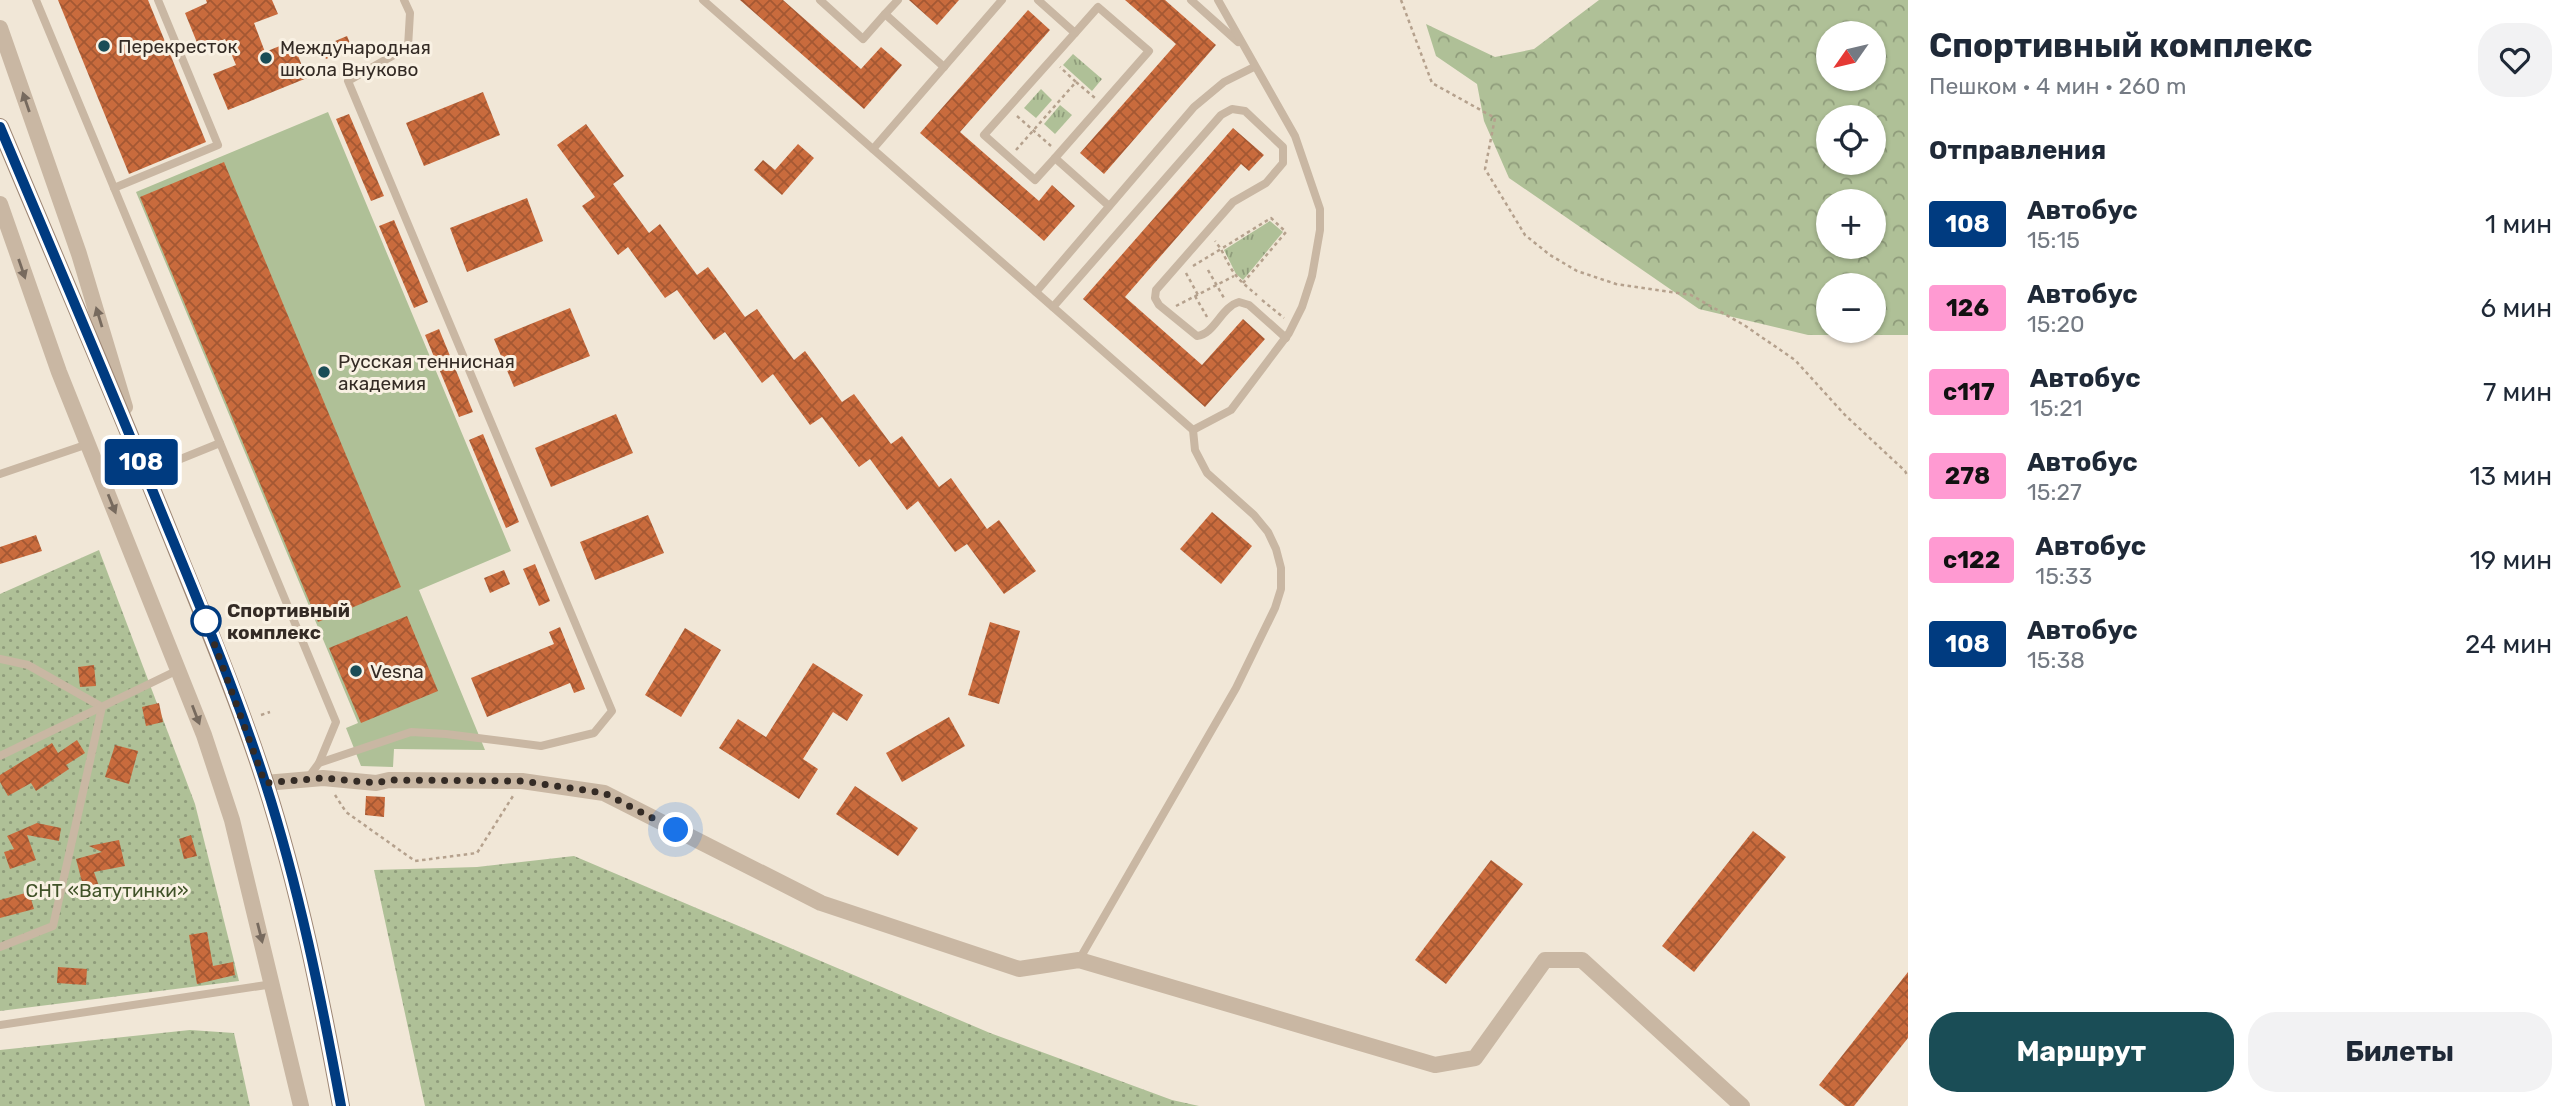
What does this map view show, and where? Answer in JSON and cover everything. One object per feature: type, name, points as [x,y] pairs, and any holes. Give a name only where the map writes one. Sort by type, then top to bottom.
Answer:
[{"type":"main road","points":[[0,127],[224,666],[265,783],[309,943],[341,1106]]},
{"type":"street","points":[[0,28],[79,254],[138,454]]},
{"type":"street","points":[[0,204],[58,372],[204,735],[232,820],[300,1106]]},
{"type":"street","points":[[265,783],[306,780],[321,771],[376,783],[389,780],[522,781],[604,793],[821,903],[1019,969],[1079,960],[1435,1065],[1475,1058],[1545,960],[1582,960],[1742,1106]]},
{"type":"lane","points":[[36,0],[336,722],[321,771]]},
{"type":"lane","points":[[114,188],[218,145],[158,0]]},
{"type":"lane","points":[[321,771],[411,732],[541,746],[594,733],[612,711],[348,81],[408,47],[410,13],[404,0]]},
{"type":"lane","points":[[820,0],[863,39],[898,0]]},
{"type":"lane","points":[[873,149],[1002,0]]},
{"type":"lane","points":[[1038,0],[1075,33]]},
{"type":"lane","points":[[1191,0],[1243,46]]},
{"type":"lane","points":[[1193,430],[1231,410],[1286,338],[1312,276],[1320,209],[1295,136],[1218,0]]},
{"type":"lane","points":[[706,1],[1193,430],[1195,450],[1207,473],[1254,515],[1268,532],[1276,549],[1281,568],[1281,589],[1275,608],[1236,688],[1079,960]]},
{"type":"lane","points":[[1098,6],[1149,51],[1035,180],[984,135],[1075,33],[1098,6]]},
{"type":"lane","points":[[885,14],[944,67]]},
{"type":"lane","points":[[1036,292],[1194,107],[1224,82],[1254,67]]},
{"type":"lane","points":[[1053,307],[1221,115],[1232,109],[1245,111],[1283,147],[1283,163],[1266,183],[1233,202],[1156,290],[1156,301],[1196,336],[1203,335],[1229,306],[1244,303],[1286,338]]},
{"type":"lane","points":[[1057,155],[1110,206]]},
{"type":"lane","points":[[146,473],[220,443]]},
{"type":"lane","points":[[0,474],[88,444]]},
{"type":"lane","points":[[0,659],[28,665],[102,707]]},
{"type":"lane","points":[[0,756],[178,670]]},
{"type":"lane","points":[[0,947],[53,926],[102,707]]},
{"type":"lane","points":[[0,1025],[273,984]]},
{"type":"path","points":[[1401,0],[1432,83],[1495,118],[1485,169],[1525,234],[1550,256],[1577,271],[1616,284],[1691,295],[1744,325],[1795,360],[1845,415],[1905,471],[1908,477]]},
{"type":"path","points":[[1051,60],[1102,105]]},
{"type":"path","points":[[1010,158],[1076,82]]},
{"type":"path","points":[[1008,108],[1034,130],[1057,155]]},
{"type":"path","points":[[1212,326],[1184,271],[1271,218],[1286,232],[1243,283]]},
{"type":"path","points":[[1208,230],[1234,276],[1293,325]]},
{"type":"path","points":[[1208,270],[1229,306]]},
{"type":"path","points":[[1167,311],[1234,276]]},
{"type":"path","points":[[261,715],[270,712]]},
{"type":"path","points":[[321,771],[346,812],[415,860],[477,853],[522,781]]},
{"type":"green space","points":[[1599,0],[1908,0],[1908,335],[1886,335],[1886,273],[1816,273],[1816,335],[1699,309],[1509,178],[1484,121],[1477,84],[1436,56],[1426,24],[1495,57],[1534,49]]},
{"type":"green space","points":[[1073,54],[1102,79],[1092,91],[1063,65]]},
{"type":"green space","points":[[1041,89],[1052,100],[1036,118],[1024,108]]},
{"type":"green space","points":[[1060,105],[1072,115],[1055,134],[1044,124]]},
{"type":"green space","name":"Русская теннисная академия","points":[[328,112],[511,551],[419,590],[485,750],[394,749],[393,767],[361,766],[346,728],[358,723],[136,192]]},
{"type":"green space","points":[[1270,221],[1283,232],[1243,280],[1236,274],[1224,250]]},
{"type":"green space","name":"СНТ «Ватутинки»","points":[[99,550],[195,804],[239,981],[0,1011],[0,594]]},
{"type":"green space","points":[[574,856],[990,1033],[1172,1100],[1199,1106],[425,1106],[374,870],[477,867]]},
{"type":"green space","points":[[190,1030],[234,1033],[250,1106],[0,1106],[0,1050]]},
{"type":"building","points":[[58,0],[148,0],[206,142],[129,174]]},
{"type":"building","name":"Международная школа Внуково","points":[[206,0],[272,0],[278,14],[254,23],[265,52],[292,41],[307,78],[228,110],[213,74],[236,65],[225,39],[200,50],[185,13],[207,3]]},
{"type":"building","points":[[740,0],[783,0],[861,69],[881,47],[902,65],[864,109]]},
{"type":"building","points":[[909,0],[959,0],[937,25]]},
{"type":"building","points":[[1125,0],[1165,0],[1216,45],[1104,174],[1080,153],[1176,44]]},
{"type":"building","points":[[1028,10],[1050,30],[960,132],[1039,201],[1052,185],[1075,206],[1044,241],[920,133]]},
{"type":"building","points":[[347,36],[352,48],[326,59],[321,47]]},
{"type":"building","points":[[483,92],[500,135],[424,166],[406,123]]},
{"type":"building","points":[[349,114],[384,196],[371,201],[336,119]]},
{"type":"building","points":[[586,124],[624,176],[613,184],[649,233],[660,224],[697,275],[708,267],[745,317],[757,309],[794,360],[805,351],[842,402],[854,394],[891,444],[902,436],[939,487],[951,478],[987,529],[999,520],[1036,571],[1004,594],[967,544],[955,552],[918,501],[907,510],[870,459],[859,467],[822,417],[810,425],[773,374],[762,383],[725,332],[714,340],[677,290],[665,298],[628,247],[618,255],[582,206],[595,197],[557,145]]},
{"type":"building","points":[[1233,128],[1264,155],[1249,171],[1241,164],[1125,297],[1202,365],[1243,319],[1265,339],[1205,407],[1083,299]]},
{"type":"building","points":[[798,144],[814,158],[782,195],[754,170],[763,160],[775,170]]},
{"type":"building","points":[[224,162],[401,587],[318,622],[140,197]]},
{"type":"building","points":[[527,198],[543,241],[467,272],[450,228]]},
{"type":"building","points":[[394,220],[428,302],[414,308],[379,226]]},
{"type":"building","points":[[570,308],[590,356],[514,387],[494,339]]},
{"type":"building","points":[[439,329],[473,412],[459,417],[425,335]]},
{"type":"building","points":[[616,414],[633,453],[551,487],[535,448]]},
{"type":"building","points":[[483,434],[519,522],[506,528],[469,440]]},
{"type":"building","points":[[1212,512],[1252,546],[1221,584],[1180,549]]},
{"type":"building","points":[[648,515],[664,553],[595,580],[580,542]]},
{"type":"building","points":[[36,535],[42,551],[0,564],[0,547]]},
{"type":"building","points":[[535,564],[550,601],[539,606],[523,569]]},
{"type":"building","points":[[504,570],[510,584],[490,593],[484,578]]},
{"type":"building","points":[[407,616],[438,691],[361,723],[329,648]]},
{"type":"building","points":[[990,622],[1020,631],[999,704],[968,695]]},
{"type":"building","points":[[560,627],[585,689],[574,693],[570,683],[487,717],[471,678],[554,644],[549,632]]},
{"type":"building","points":[[685,628],[721,650],[681,717],[645,695]]},
{"type":"building","points":[[813,663],[863,695],[847,721],[833,712],[803,759],[818,769],[799,799],[719,748],[738,719],[766,737]]},
{"type":"building","points":[[94,665],[96,686],[80,687],[78,667]]},
{"type":"building","points":[[159,703],[163,722],[146,726],[142,707]]},
{"type":"building","points":[[949,717],[965,746],[902,782],[886,753]]},
{"type":"building","points":[[77,740],[85,753],[66,765],[69,769],[36,791],[31,783],[8,796],[0,782],[0,775],[52,743],[58,753]]},
{"type":"building","points":[[115,745],[138,751],[129,784],[105,777]]},
{"type":"building","points":[[855,786],[918,828],[898,856],[836,814]]},
{"type":"building","points":[[366,796],[385,797],[384,817],[365,815]]},
{"type":"building","points":[[37,823],[61,828],[59,841],[27,835],[36,860],[10,869],[4,852],[14,849],[7,836]]},
{"type":"building","points":[[1753,831],[1786,857],[1694,972],[1662,946]]},
{"type":"building","points":[[191,835],[197,856],[184,859],[179,839]]},
{"type":"building","points":[[119,840],[125,866],[94,872],[101,892],[86,897],[76,859],[102,852],[89,846]]},
{"type":"building","points":[[1491,860],[1523,884],[1446,984],[1415,960]]},
{"type":"building","points":[[29,892],[34,909],[0,918],[0,900]]},
{"type":"building","points":[[207,932],[213,966],[233,962],[235,975],[197,984],[189,935]]},
{"type":"building","points":[[58,967],[87,969],[86,985],[57,983]]},
{"type":"building","points":[[1908,972],[1908,1038],[1854,1106],[1845,1106],[1819,1085]]},
{"type":"bus line","name":"108","points":[[0,127],[146,473],[244,721],[294,882],[309,943],[341,1106]]},
{"type":"place","name":"Перекресток","points":[[104,46]]},
{"type":"place","name":"Международная школа Внуково","points":[[266,58]]},
{"type":"place","name":"Русская теннисная академия","points":[[324,372]]},
{"type":"place","name":"Спортивный комплекс","points":[[206,621]]},
{"type":"place","name":"Vesna","points":[[356,671]]},
{"type":"route","points":[[206,621],[265,783],[323,778],[376,783],[389,780],[522,781],[604,793],[676,830]]}]
